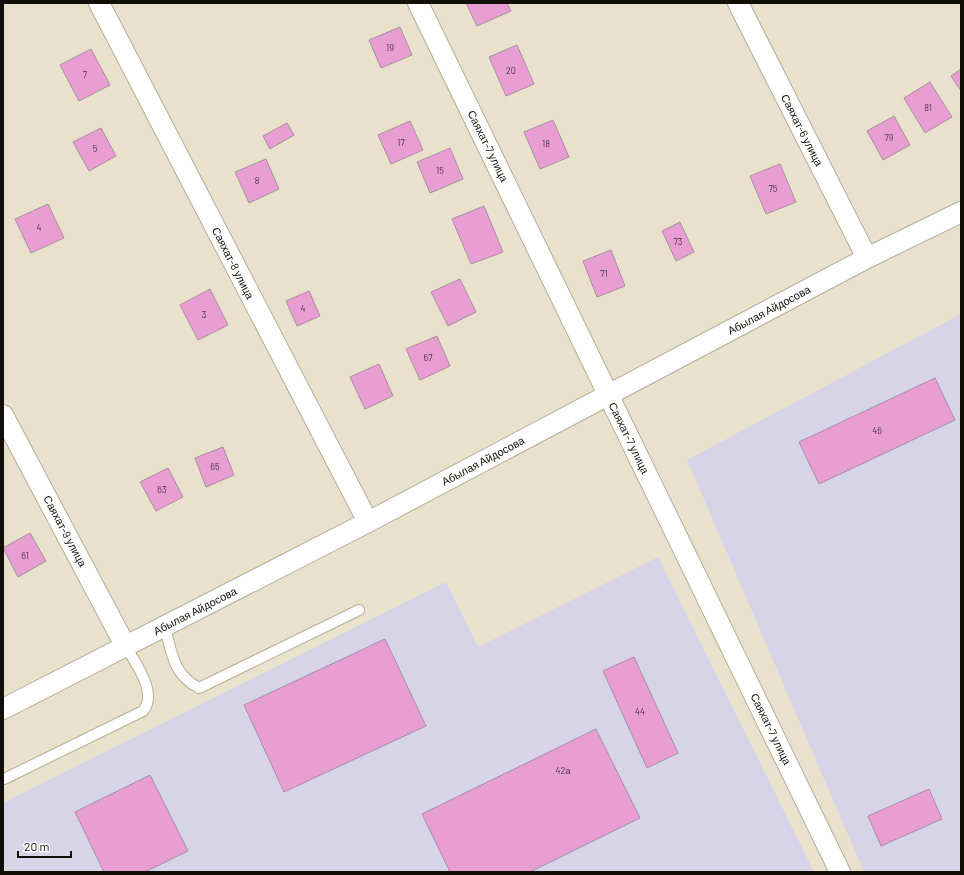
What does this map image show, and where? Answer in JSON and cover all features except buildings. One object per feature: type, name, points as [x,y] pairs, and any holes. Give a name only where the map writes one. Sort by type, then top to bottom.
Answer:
[{"type":"street","name":"Саяхат-8 улица","points":[[99,3],[368,522]]},
{"type":"street","name":"Саяхат-7 улица","points":[[418,3],[840,872]]},
{"type":"street","name":"Саяхат-6 улица","points":[[738,3],[867,258]]},
{"type":"street","name":"Абылая Айдосова","points":[[3,709],[368,522],[867,258],[961,212]]},
{"type":"street","name":"Саяхат-9 улица","points":[[3,415],[126,647]]},
{"type":"lane","points":[[165,627],[176,667],[187,681],[199,688],[359,610]]},
{"type":"lane","points":[[4,779],[143,711],[148,705],[149,699],[146,686],[126,647]]},
{"type":"shaded area","points":[[961,314],[961,872],[864,872],[687,460]]},
{"type":"shaded area","points":[[658,557],[814,872],[7,872],[3,863],[3,803],[446,582],[478,647]]}]
